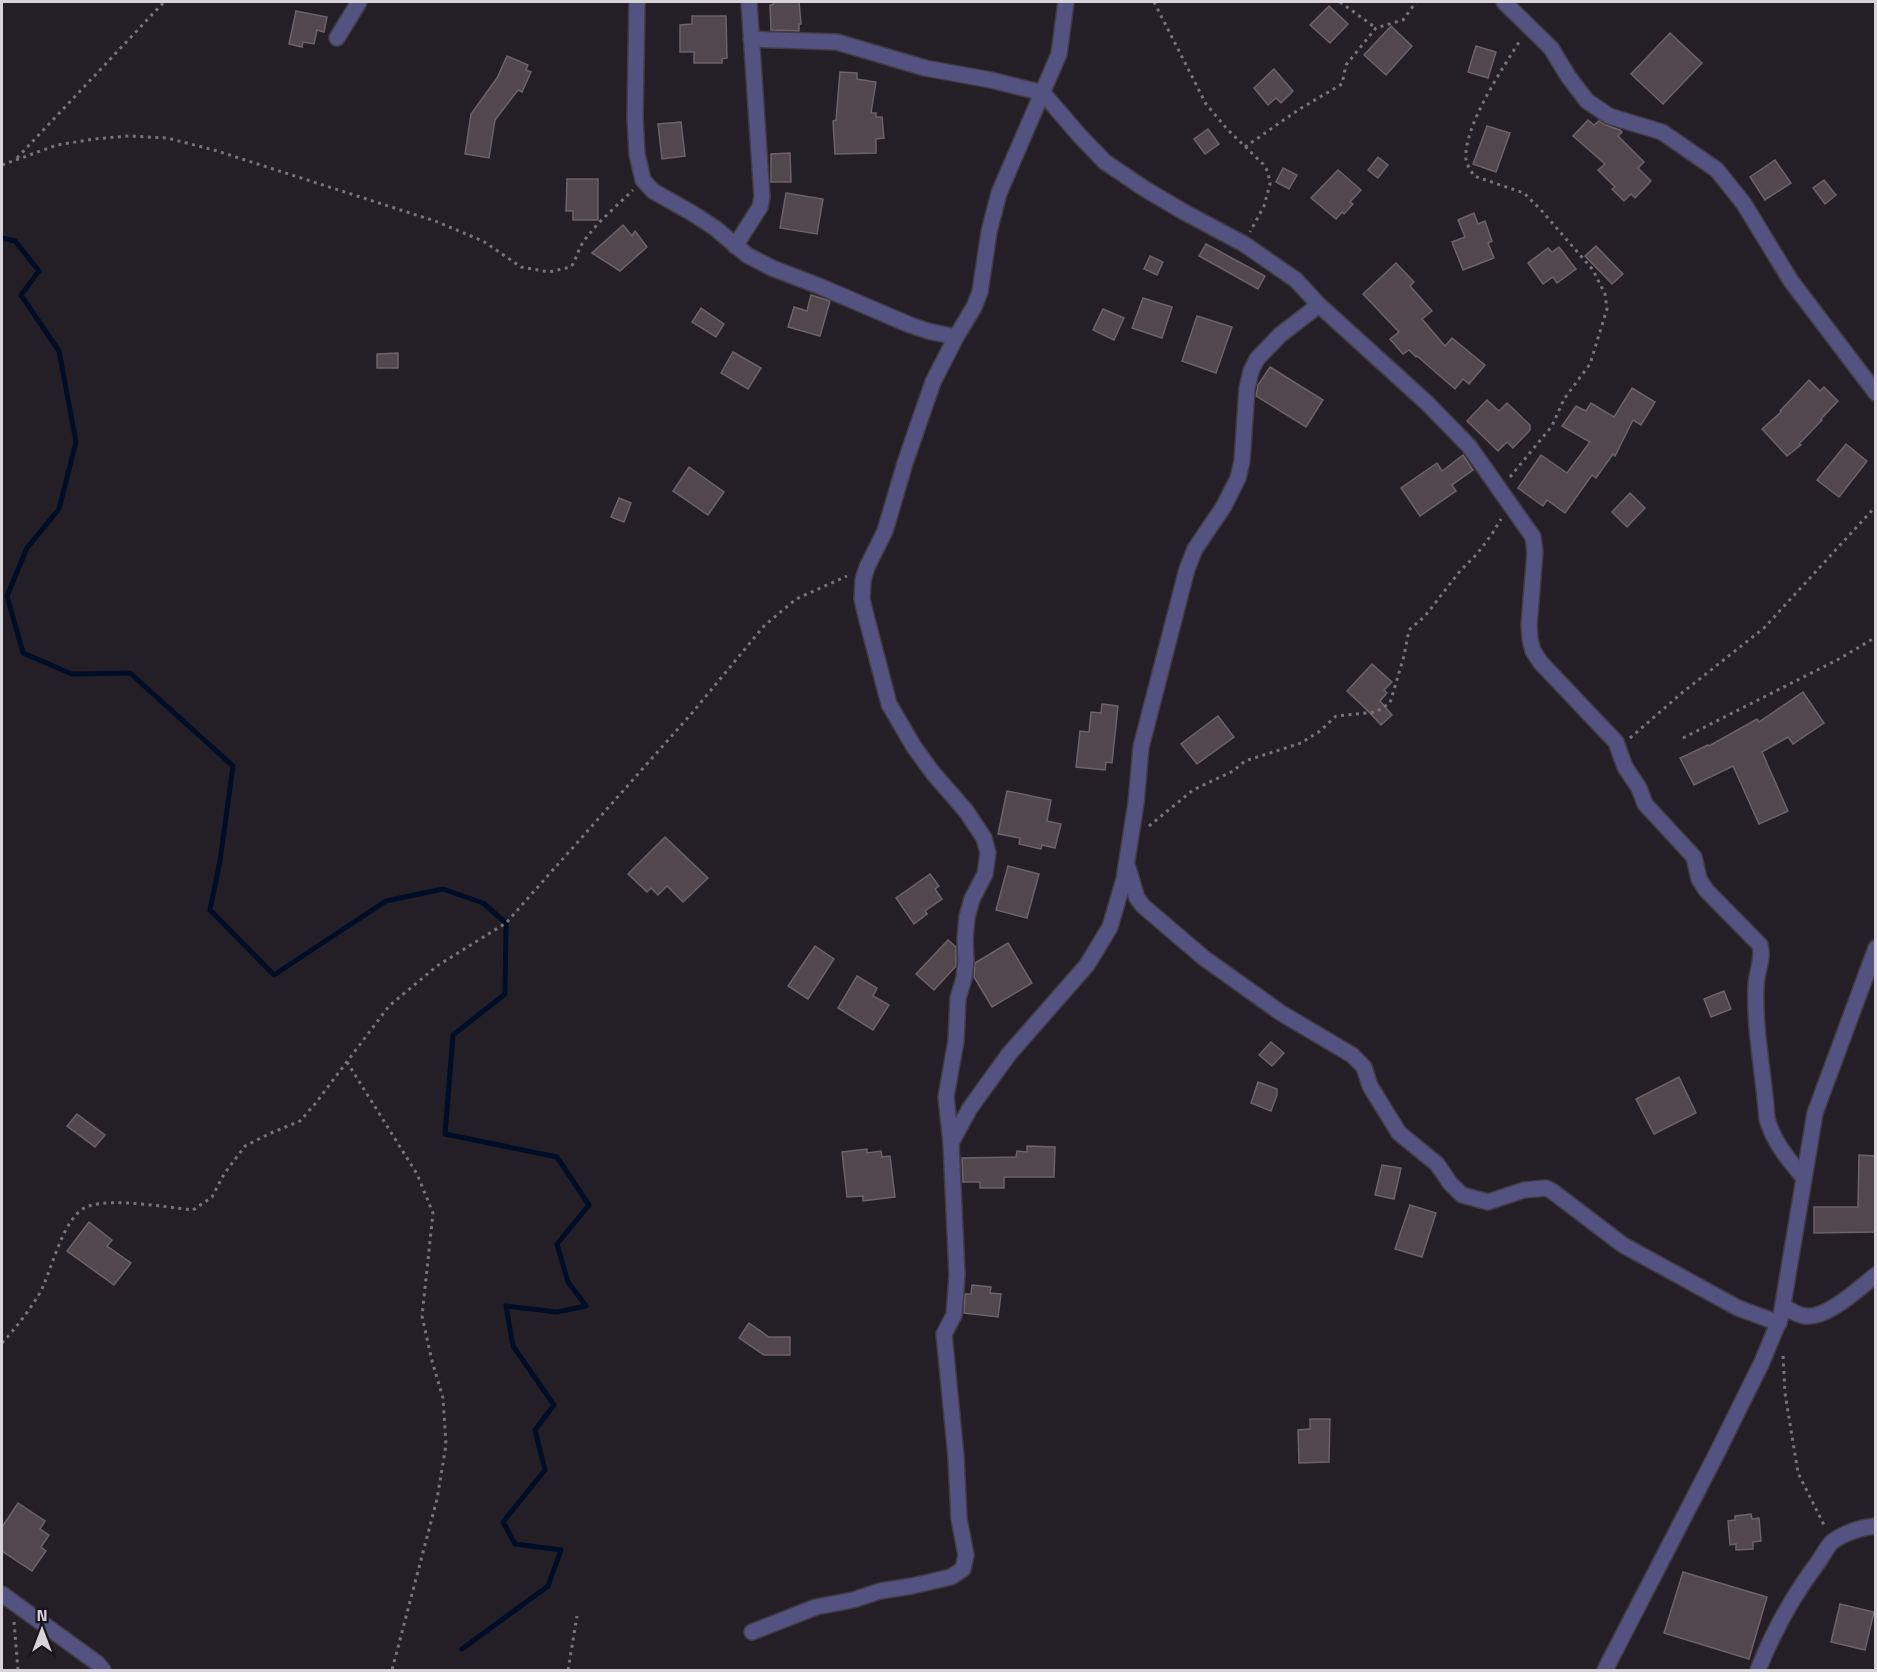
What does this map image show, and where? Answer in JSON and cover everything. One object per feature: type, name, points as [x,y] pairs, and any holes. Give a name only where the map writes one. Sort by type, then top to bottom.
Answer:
[{"type":"street","points":[[337,38],[359,2]]},
{"type":"street","points":[[637,2],[634,117],[637,154],[643,180],[653,191],[692,213],[715,228],[747,255],[772,268],[910,325],[956,337]]},
{"type":"street","points":[[735,246],[760,207],[762,197],[748,2]]},
{"type":"street","points":[[752,1632],[816,1607],[951,1577],[963,1569],[966,1555],[959,1520],[956,1456],[944,1334],[954,1315],[957,1275],[951,1143],[946,1097],[956,1041],[958,998],[964,978],[966,960],[964,939],[967,917],[972,899],[985,874],[988,853],[984,838],[914,747],[889,704],[862,599],[863,580],[885,531],[905,463],[933,382],[980,292],[989,232],[999,193],[1059,54],[1066,2]]},
{"type":"street","points":[[1504,2],[1551,48],[1587,101],[1609,116],[1662,132],[1717,170],[1744,204],[1791,281],[1875,393]]},
{"type":"street","points":[[751,39],[837,42],[925,68],[991,80],[1043,93],[1105,162],[1174,207],[1244,244],[1296,280],[1319,305],[1434,410],[1469,446],[1533,537],[1535,552],[1529,625],[1533,651],[1540,663],[1607,730],[1619,747],[1625,767],[1646,804],[1694,857],[1699,879],[1703,885],[1760,945],[1763,956],[1756,987],[1756,1011],[1767,1119],[1780,1149],[1804,1178]]},
{"type":"street","points":[[951,1143],[970,1108],[1009,1054],[1087,965],[1110,927],[1127,862],[1141,747],[1187,570],[1195,549],[1224,506],[1238,478],[1242,461],[1247,388],[1251,371],[1257,359],[1280,335],[1319,305]]},
{"type":"street","points":[[1127,862],[1132,885],[1143,906],[1204,958],[1281,1013],[1352,1055],[1364,1067],[1370,1086],[1399,1132],[1437,1164],[1450,1183],[1462,1195],[1488,1202],[1524,1190],[1546,1188],[1631,1250],[1738,1308],[1779,1323]]},
{"type":"street","points":[[1605,1671],[1716,1455],[1779,1323],[1815,1113],[1875,948]]},
{"type":"street","points":[[1783,1306],[1800,1315],[1817,1316],[1829,1310],[1875,1275]]},
{"type":"street","points":[[1758,1671],[1768,1646],[1793,1600],[1832,1543],[1849,1533],[1875,1526]]},
{"type":"street","points":[[7,1598],[97,1663],[103,1671]]},
{"type":"path","points":[[16,159],[164,2]]},
{"type":"path","points":[[1154,2],[1206,104],[1268,172],[1270,184],[1264,206],[1244,244]]},
{"type":"path","points":[[1340,2],[1376,28]]},
{"type":"path","points":[[1245,147],[1298,110],[1342,84],[1346,65],[1376,28],[1403,20],[1416,2]]},
{"type":"path","points":[[1130,843],[1193,790],[1233,771],[1245,761],[1301,743],[1320,731],[1336,716],[1376,712],[1390,703],[1409,630],[1425,616],[1492,534],[1503,496],[1552,426],[1564,399],[1590,364],[1607,309],[1605,294],[1593,270],[1524,193],[1474,176],[1466,161],[1467,145],[1476,119],[1529,26]]},
{"type":"path","points":[[2,165],[57,145],[129,136],[166,138],[214,150],[435,221],[483,241],[521,267],[549,272],[571,267],[578,257],[581,244],[643,180]]},
{"type":"path","points":[[1619,747],[1683,692],[1764,628],[1875,506]]},
{"type":"path","points":[[2,1343],[40,1294],[68,1224],[86,1206],[110,1202],[194,1210],[212,1197],[224,1174],[245,1146],[271,1132],[300,1121],[389,1006],[437,966],[506,923],[692,713],[764,626],[796,599],[867,567]]},
{"type":"path","points":[[1683,738],[1839,659],[1875,637]]},
{"type":"path","points":[[347,1062],[417,1174],[433,1213],[422,1316],[443,1398],[446,1445],[437,1499],[392,1671]]},
{"type":"path","points":[[1783,1349],[1785,1393],[1798,1473],[1824,1522],[1832,1543]]},
{"type":"path","points":[[7,1598],[18,1671]]},
{"type":"path","points":[[568,1671],[577,1616]]},
{"type":"building","points":[[774,2],[799,2],[801,24],[799,24],[799,31],[771,30],[770,5]]},
{"type":"building","points":[[1329,6],[1348,24],[1330,43],[1310,25]]},
{"type":"building","points":[[296,11],[327,17],[324,32],[317,30],[314,44],[303,42],[302,47],[289,44]]},
{"type":"building","points":[[692,16],[726,16],[727,58],[722,59],[722,63],[694,63],[694,52],[680,52],[680,25],[692,24]]},
{"type":"building","points":[[1391,26],[1412,46],[1386,75],[1364,55]]},
{"type":"building","points":[[1670,33],[1702,63],[1663,104],[1631,74]]},
{"type":"building","points":[[1476,46],[1496,52],[1488,78],[1468,72]]},
{"type":"building","points":[[507,56],[528,65],[526,70],[531,72],[522,92],[518,90],[495,120],[489,158],[465,154],[471,114],[497,78]]},
{"type":"building","points":[[1274,69],[1293,91],[1281,103],[1276,98],[1268,105],[1254,88]]},
{"type":"building","points":[[840,72],[857,73],[857,79],[876,82],[871,113],[876,113],[876,117],[882,117],[884,138],[876,139],[876,153],[835,154],[833,121],[836,120]]},
{"type":"building","points":[[1588,120],[1594,125],[1599,121],[1620,130],[1622,132],[1618,136],[1644,162],[1638,168],[1651,181],[1635,198],[1631,194],[1624,201],[1612,189],[1615,187],[1598,170],[1605,164],[1573,136]]},
{"type":"building","points":[[681,122],[685,156],[662,159],[658,124]]},
{"type":"building","points":[[1487,126],[1510,133],[1496,172],[1473,164]]},
{"type":"building","points":[[1208,129],[1219,144],[1205,154],[1194,139]]},
{"type":"building","points":[[790,153],[791,182],[771,182],[771,154]]},
{"type":"building","points":[[1378,157],[1388,165],[1378,178],[1368,170]]},
{"type":"building","points":[[1775,160],[1791,183],[1765,200],[1750,177]]},
{"type":"building","points":[[1283,168],[1297,175],[1289,189],[1276,182]]},
{"type":"building","points":[[1338,170],[1361,190],[1350,202],[1353,204],[1336,219],[1311,198]]},
{"type":"building","points":[[567,179],[598,179],[598,220],[573,220],[573,211],[566,211]]},
{"type":"building","points":[[1824,180],[1836,195],[1825,204],[1813,188]]},
{"type":"building","points":[[786,193],[823,199],[817,234],[780,228]]},
{"type":"building","points":[[1474,213],[1478,224],[1485,221],[1492,241],[1488,243],[1494,258],[1463,270],[1452,242],[1465,237],[1458,220]]},
{"type":"building","points":[[623,225],[632,236],[635,231],[647,247],[620,271],[592,253]]},
{"type":"building","points":[[1206,244],[1265,276],[1258,289],[1199,256]]},
{"type":"building","points":[[1596,246],[1623,274],[1612,284],[1585,256]]},
{"type":"building","points":[[1559,247],[1576,269],[1557,283],[1553,277],[1543,284],[1528,263],[1548,248],[1552,252]]},
{"type":"building","points":[[1150,256],[1163,262],[1157,275],[1144,269]]},
{"type":"building","points":[[1396,263],[1414,282],[1410,286],[1432,311],[1422,319],[1445,346],[1452,338],[1485,365],[1469,384],[1463,379],[1455,389],[1409,350],[1403,354],[1390,339],[1399,332],[1363,294]]},
{"type":"building","points":[[811,295],[830,301],[820,336],[788,327],[794,307],[807,311]]},
{"type":"building","points":[[1143,298],[1172,307],[1162,338],[1132,328]]},
{"type":"building","points":[[701,308],[724,324],[716,337],[692,322]]},
{"type":"building","points":[[1103,309],[1124,318],[1114,340],[1093,330]]},
{"type":"building","points":[[1197,316],[1232,327],[1216,373],[1182,361]]},
{"type":"building","points":[[733,352],[761,368],[748,389],[721,373]]},
{"type":"building","points":[[398,353],[398,368],[377,368],[377,354]]},
{"type":"building","points":[[1270,367],[1323,400],[1306,427],[1256,396],[1258,385]]},
{"type":"building","points":[[1809,380],[1820,391],[1824,387],[1838,401],[1799,444],[1801,445],[1787,456],[1762,429],[1781,412]]},
{"type":"building","points":[[1632,388],[1655,402],[1641,425],[1633,420],[1615,456],[1613,454],[1596,478],[1592,475],[1565,513],[1547,500],[1543,506],[1518,488],[1541,455],[1567,473],[1590,442],[1562,426],[1576,406],[1586,411],[1591,403],[1614,417]]},
{"type":"building","points":[[1487,400],[1499,411],[1507,403],[1530,425],[1530,430],[1513,448],[1507,442],[1498,451],[1467,421]]},
{"type":"building","points":[[1846,444],[1867,461],[1839,497],[1817,480]]},
{"type":"building","points":[[1463,455],[1473,470],[1452,485],[1456,491],[1420,516],[1401,488],[1437,463],[1442,471]]},
{"type":"building","points":[[689,467],[724,492],[708,515],[673,491]]},
{"type":"building","points":[[1630,493],[1645,508],[1627,527],[1612,512]]},
{"type":"building","points":[[619,498],[631,503],[624,522],[611,517]]},
{"type":"building","points":[[1372,664],[1392,682],[1384,690],[1387,693],[1380,701],[1392,715],[1381,725],[1347,691]]},
{"type":"building","points":[[1803,692],[1824,723],[1793,744],[1788,737],[1762,752],[1788,811],[1759,824],[1733,766],[1694,785],[1680,758],[1709,746],[1757,719],[1759,722]]},
{"type":"building","points":[[1102,704],[1118,706],[1112,763],[1106,762],[1105,770],[1076,767],[1080,731],[1089,732],[1091,712],[1101,713]]},
{"type":"building","points":[[1218,716],[1234,737],[1197,764],[1181,744]]},
{"type":"building","points":[[1007,791],[1051,800],[1047,821],[1061,824],[1055,848],[1042,845],[1041,849],[1019,844],[1020,838],[998,834]]},
{"type":"building","points":[[665,837],[708,878],[683,902],[667,886],[658,895],[651,888],[647,892],[628,874]]},
{"type":"building","points":[[1008,866],[1039,874],[1027,918],[996,910]]},
{"type":"building","points":[[930,874],[939,886],[935,889],[942,899],[925,911],[927,914],[914,924],[896,898]]},
{"type":"building","points":[[948,940],[956,947],[956,966],[934,990],[916,974]]},
{"type":"building","points":[[1008,943],[1032,983],[992,1007],[974,977],[975,963]]},
{"type":"building","points":[[815,946],[834,959],[808,999],[788,986]]},
{"type":"building","points":[[857,976],[877,988],[873,996],[889,1005],[873,1030],[838,1008]]},
{"type":"building","points":[[1724,991],[1731,1009],[1711,1017],[1704,999]]},
{"type":"building","points":[[1271,1042],[1284,1053],[1272,1066],[1259,1055]]},
{"type":"building","points":[[1679,1077],[1696,1113],[1654,1134],[1636,1099]]},
{"type":"building","points":[[1258,1082],[1277,1089],[1271,1111],[1251,1103]]},
{"type":"building","points":[[77,1114],[105,1135],[95,1147],[67,1126]]},
{"type":"building","points":[[1027,1146],[1055,1147],[1054,1177],[1004,1177],[1004,1188],[980,1188],[980,1182],[963,1182],[962,1158],[1016,1157],[1017,1151],[1027,1152]]},
{"type":"building","points":[[867,1149],[867,1153],[881,1151],[882,1157],[890,1156],[895,1197],[863,1201],[863,1196],[847,1197],[842,1152]]},
{"type":"building","points":[[1859,1155],[1875,1156],[1875,1232],[1814,1233],[1814,1207],[1858,1207]]},
{"type":"building","points":[[1382,1165],[1401,1168],[1394,1199],[1375,1195]]},
{"type":"building","points":[[1410,1205],[1436,1213],[1422,1257],[1395,1249]]},
{"type":"building","points":[[89,1222],[112,1240],[107,1246],[131,1263],[114,1285],[67,1251]]},
{"type":"building","points":[[972,1285],[991,1287],[990,1293],[1001,1294],[998,1317],[964,1313],[965,1294],[971,1294]]},
{"type":"building","points":[[749,1323],[769,1337],[790,1337],[790,1355],[764,1355],[739,1338]]},
{"type":"building","points":[[1310,1419],[1330,1419],[1329,1462],[1299,1463],[1298,1430],[1310,1429]]},
{"type":"building","points":[[18,1503],[45,1521],[40,1529],[49,1535],[41,1547],[46,1551],[32,1571],[2,1551],[2,1527]]},
{"type":"building","points":[[1751,1514],[1752,1519],[1759,1518],[1761,1541],[1753,1542],[1753,1549],[1736,1550],[1736,1544],[1730,1545],[1728,1521],[1735,1520],[1735,1516]]},
{"type":"building","points":[[1683,1572],[1767,1597],[1749,1659],[1664,1633]]},
{"type":"building","points":[[1840,1604],[1874,1612],[1865,1650],[1831,1642]]},
{"type":"waterway","points":[[2,238],[15,241],[39,271],[21,295],[59,351],[76,442],[59,509],[27,548],[7,596],[23,653],[72,674],[130,673],[233,766],[220,861],[210,910],[274,975],[386,901],[443,889],[483,903],[506,923],[505,994],[453,1035],[445,1134],[557,1157],[589,1205],[557,1244],[568,1282],[586,1306],[557,1312],[506,1306],[513,1346],[554,1405],[535,1430],[545,1470],[503,1522],[515,1544],[561,1550],[548,1586],[462,1649]]}]
